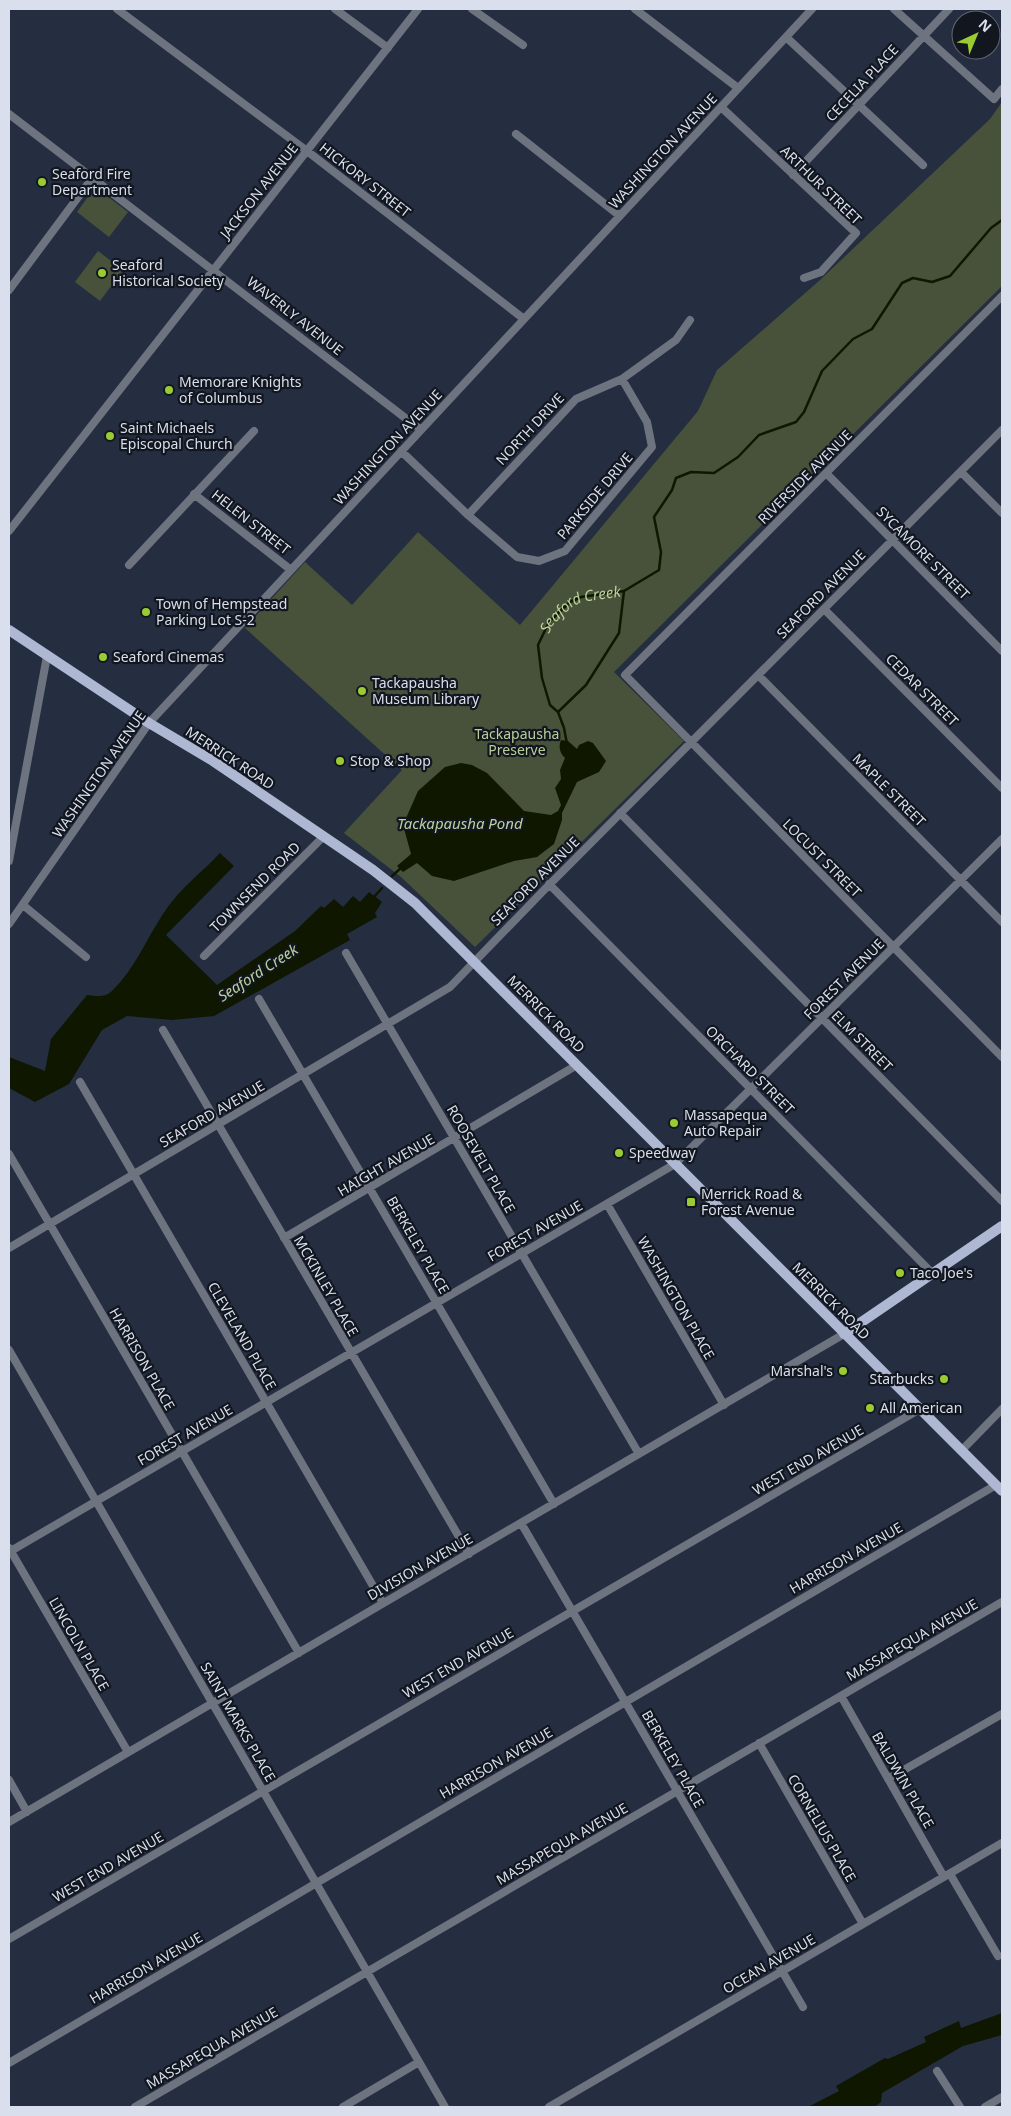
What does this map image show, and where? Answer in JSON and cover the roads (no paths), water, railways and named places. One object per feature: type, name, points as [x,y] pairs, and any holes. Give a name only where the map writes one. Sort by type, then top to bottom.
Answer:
[{"type":"main road","name":"MERRICK ROAD","points":[[9,630],[149,723],[213,761],[373,870],[415,903],[999,1488]]},
{"type":"main road","points":[[844,1334],[1002,1226]]},
{"type":"street","name":"HICKORY STREET","points":[[117,9],[307,151],[524,319]]},
{"type":"street","points":[[335,9],[388,48]]},
{"type":"street","name":"JACKSON AVENUE","points":[[9,531],[418,9]]},
{"type":"street","points":[[472,9],[523,45]]},
{"type":"street","points":[[635,9],[738,88]]},
{"type":"street","name":"WASHINGTON AVENUE","points":[[9,924],[149,723],[812,9]]},
{"type":"street","points":[[894,9],[994,99],[1002,89]]},
{"type":"street","name":"CECELIA PLACE","points":[[793,175],[949,9]]},
{"type":"street","points":[[786,37],[923,166]]},
{"type":"street","name":"ARTHUR STREET","points":[[721,107],[856,233],[821,272],[804,278]]},
{"type":"street","name":"WAVERLY AVENUE","points":[[9,114],[421,430]]},
{"type":"street","points":[[516,134],[620,216]]},
{"type":"street","points":[[9,290],[93,177]]},
{"type":"street","name":"RIVERSIDE AVENUE","points":[[625,675],[1002,296]]},
{"type":"street","name":"NORTH DRIVE","points":[[468,515],[576,399],[622,379],[676,340],[690,320]]},
{"type":"street","name":"PARKSIDE DRIVE","points":[[401,452],[516,557],[539,561],[565,551],[652,447],[647,422],[622,379]]},
{"type":"street","name":"SEAFORD AVENUE","points":[[9,1248],[450,987],[549,884],[1002,430]]},
{"type":"street","points":[[129,565],[254,431]]},
{"type":"street","points":[[961,472],[1002,513]]},
{"type":"street","name":"SYCAMORE STREET","points":[[826,473],[1002,651]]},
{"type":"street","name":"HELEN STREET","points":[[194,494],[291,570]]},
{"type":"street","name":"CEDAR STREET","points":[[824,609],[1002,788]]},
{"type":"street","points":[[9,861],[47,656]]},
{"type":"street","name":"LOCUST STREET","points":[[625,675],[690,743],[1002,1057]]},
{"type":"street","name":"MAPLE STREET","points":[[758,675],[1002,922]]},
{"type":"street","name":"ELM STREET","points":[[620,813],[1002,1200]]},
{"type":"street","name":"TOWNSEND ROAD","points":[[204,956],[324,836]]},
{"type":"street","name":"FOREST AVENUE","points":[[9,1550],[675,1164],[1002,839]]},
{"type":"street","name":"ORCHARD STREET","points":[[549,884],[933,1274]]},
{"type":"street","points":[[23,905],[86,957]]},
{"type":"street","name":"ROOSEVELT PLACE","points":[[346,953],[639,1454]]},
{"type":"street","name":"BERKELEY PLACE","points":[[259,999],[554,1504]]},
{"type":"street","name":"MCKINLEY PLACE","points":[[163,1030],[468,1554]]},
{"type":"street","name":"HAIGHT AVENUE","points":[[284,1238],[455,1139],[577,1065]]},
{"type":"street","name":"CLEVELAND PLACE","points":[[80,1082],[384,1604]]},
{"type":"street","name":"HARRISON PLACE","points":[[9,1154],[299,1653]]},
{"type":"street","name":"WASHINGTON PLACE","points":[[606,1204],[724,1405]]},
{"type":"street","name":"DIVISION AVENUE","points":[[9,1822],[844,1334]]},
{"type":"street","name":"SAINT MARKS PLACE","points":[[9,1350],[445,2107]]},
{"type":"street","name":"WEST END AVENUE","points":[[9,1939],[920,1409]]},
{"type":"street","points":[[961,1451],[1002,1409]]},
{"type":"street","name":"HARRISON AVENUE","points":[[9,2063],[625,1702],[999,1488]]},
{"type":"street","name":"BERKELEY PLACE","points":[[521,1523],[803,2007]]},
{"type":"street","name":"LINCOLN PLACE","points":[[9,1550],[128,1752]]},
{"type":"street","name":"MASSAPEQUA AVENUE","points":[[135,2107],[1002,1602]]},
{"type":"street","name":"BALDWIN PLACE","points":[[841,1696],[888,1779],[998,1956]]},
{"type":"street","points":[[888,1779],[1002,1714]]},
{"type":"street","name":"CORNELIUS PLACE","points":[[759,1744],[863,1924]]},
{"type":"street","points":[[9,1780],[27,1812]]},
{"type":"street","name":"OCEAN AVENUE","points":[[549,2107],[1002,1843]]},
{"type":"street","points":[[343,2107],[419,2062]]},
{"type":"street","points":[[938,2071],[960,2107]]},
{"type":"street","points":[[985,2107],[1001,2100]]},
{"type":"water","name":"Tackapausha Pond","points":[[561,740],[568,741],[577,749],[579,745],[588,741],[593,743],[606,761],[599,772],[577,782],[562,813],[562,820],[554,844],[537,857],[514,861],[454,881],[432,876],[417,863],[403,872],[397,866],[411,854],[403,825],[418,791],[445,767],[461,763],[472,765],[487,773],[524,811],[551,815],[558,811],[561,805],[555,788],[561,779],[560,770],[565,758],[560,750]]},
{"type":"water","points":[[220,853],[234,866],[166,935],[217,985],[295,931],[321,906],[324,908],[334,899],[343,907],[353,896],[360,902],[369,892],[382,902],[375,913],[377,917],[347,934],[350,940],[214,1016],[172,1020],[127,1016],[102,1030],[69,1084],[35,1102],[9,1088],[9,1057],[45,1071],[51,1039],[87,995],[100,996],[112,991],[135,962],[160,918],[173,901]]},
{"type":"water","points":[[1002,2013],[1002,2035],[963,2046],[882,2093],[881,2102],[874,2107],[808,2107],[839,2091],[836,2086],[885,2058],[888,2059],[926,2042],[924,2037],[959,2021],[961,2028]]},
{"type":"waterway","name":"Seaford Creek","points":[[567,744],[558,712],[550,705],[542,678],[538,645],[549,622],[570,602],[581,597],[624,591],[659,570],[661,552],[654,517],[672,490],[676,478],[691,472],[714,473],[738,457],[759,435],[796,422],[804,412],[822,371],[853,339],[872,329],[902,283],[913,278],[932,282],[950,276],[991,228],[1002,220]]},
{"type":"waterway","points":[[558,712],[586,685],[619,633],[624,591]]},
{"type":"waterway","name":"Seaford Creek","points":[[392,876],[401,868]]},
{"type":"waterway","name":"Seaford Creek","points":[[373,898],[382,888]]},
{"type":"place","name":"Seaford Fire Department","points":[[42,182]]},
{"type":"place","name":"Seaford Historical Society","points":[[102,273]]},
{"type":"place","name":"Memorare Knights of Columbus","points":[[169,390]]},
{"type":"place","name":"Saint Michaels Episcopal Church","points":[[110,436]]},
{"type":"place","name":"Town of Hempstead Parking Lot S-2","points":[[146,612]]},
{"type":"place","name":"Seaford Cinemas","points":[[103,657]]},
{"type":"place","name":"Tackapausha Museum Library","points":[[362,691]]},
{"type":"place","name":"Stop & Shop","points":[[340,761]]},
{"type":"place","name":"Massapequa Auto Repair","points":[[674,1123]]},
{"type":"place","name":"Speedway","points":[[619,1153]]},
{"type":"place","name":"Merrick Road & Forest Avenue","points":[[691,1202]]},
{"type":"place","name":"Taco Joe's","points":[[900,1273]]},
{"type":"place","name":"Marshal's","points":[[843,1371]]},
{"type":"place","name":"Starbucks","points":[[944,1379]]},
{"type":"place","name":"All American","points":[[870,1408]]},
{"type":"park label","name":"Tackapausha Preserve","points":[[517,742]]}]
